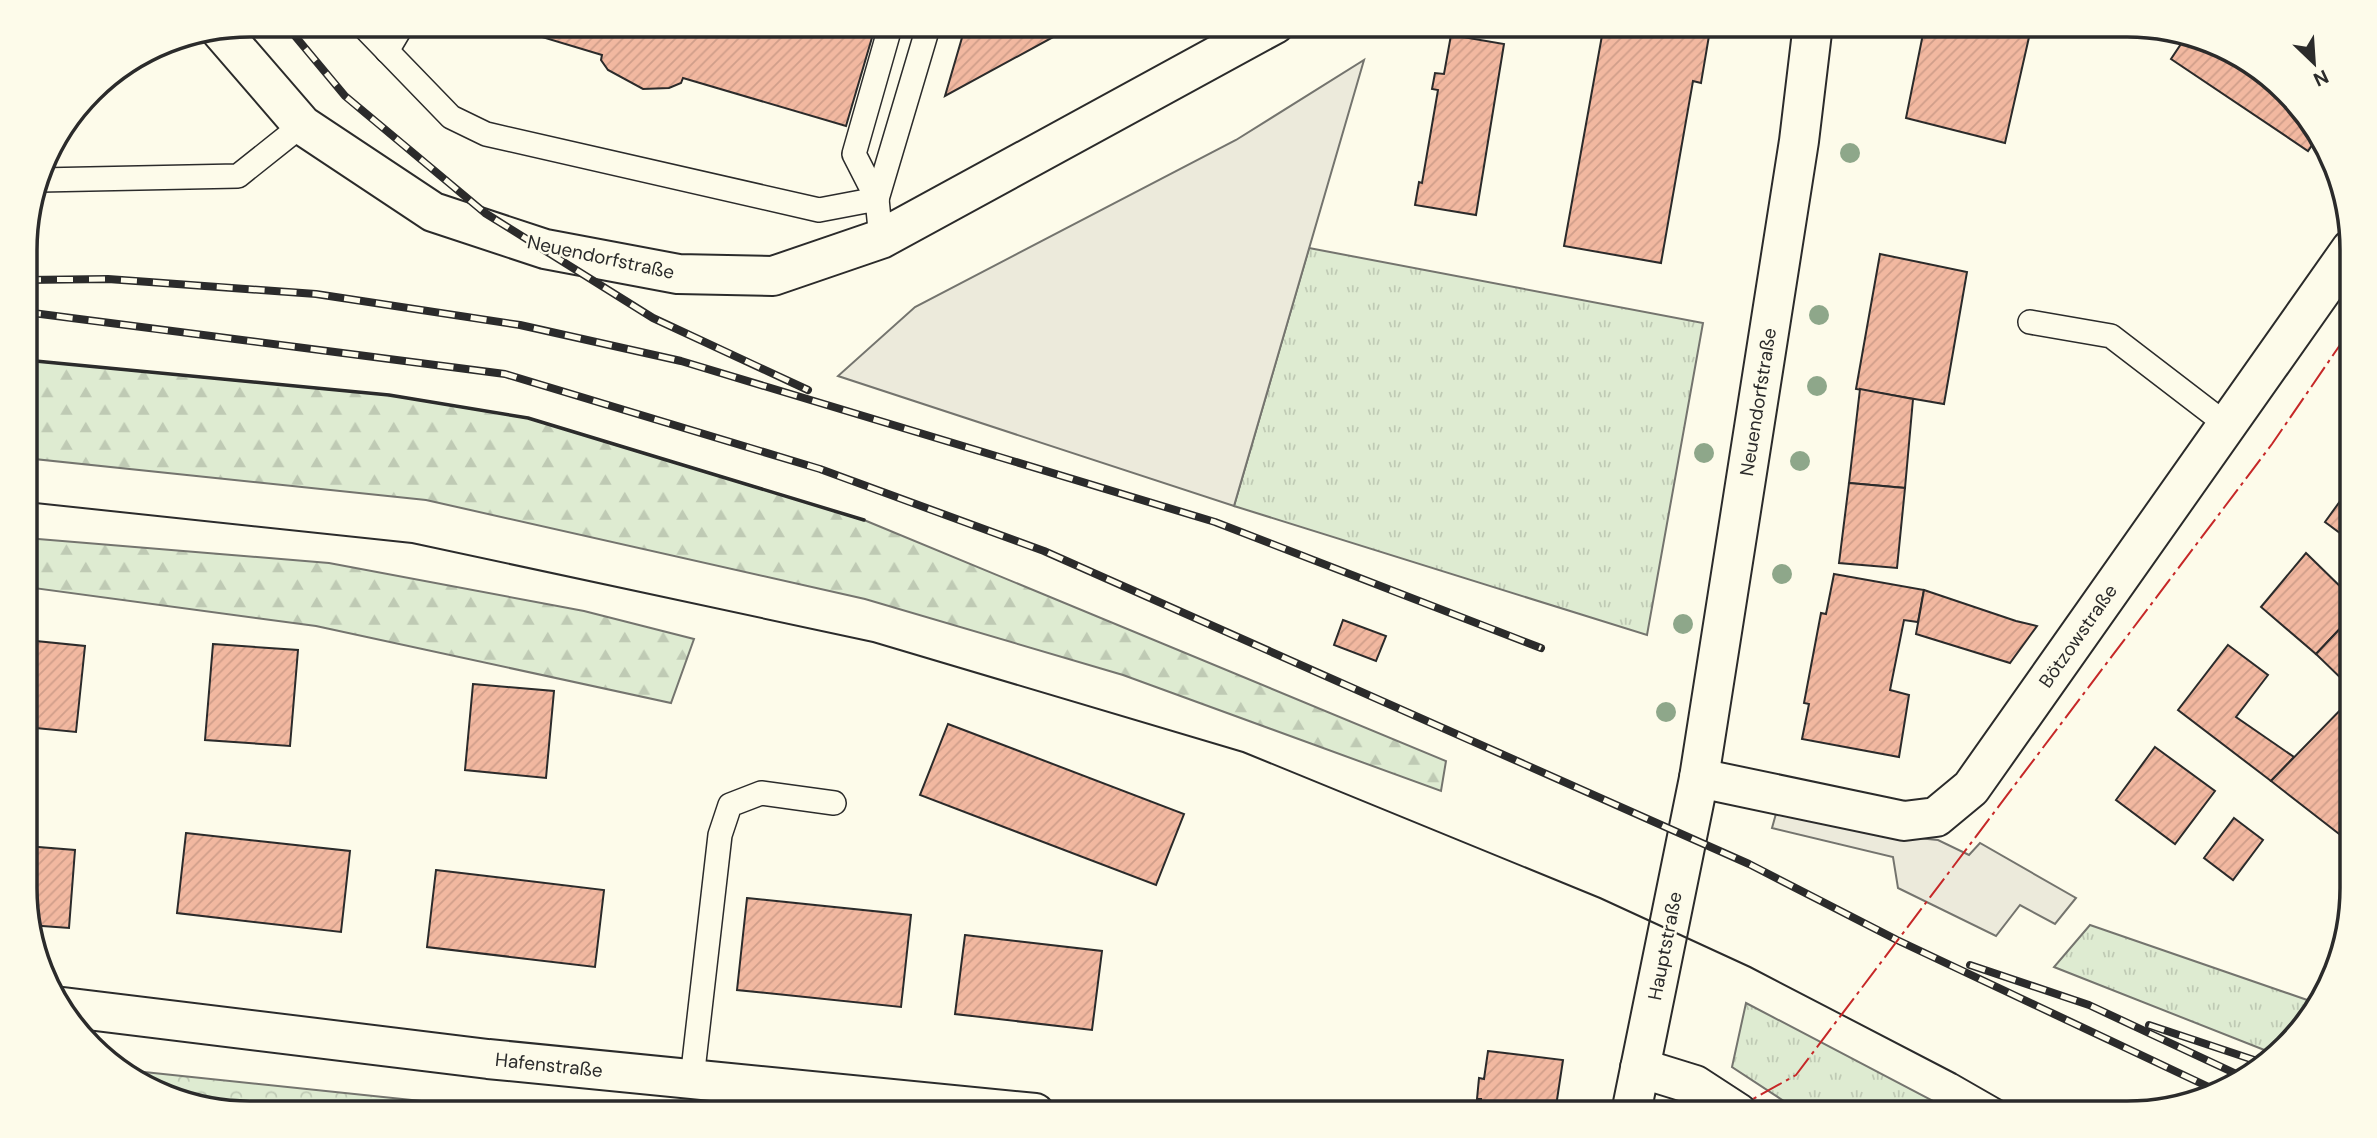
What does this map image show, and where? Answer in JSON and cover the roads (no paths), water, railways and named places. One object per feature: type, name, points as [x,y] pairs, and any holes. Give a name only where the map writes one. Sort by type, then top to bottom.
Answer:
[{"type":"street","name":"Neuendorfstraße","points":[[227,39],[302,125],[433,212],[545,248],[678,274],[773,276],[881,239],[1251,37]]},
{"type":"street","name":"Neuendorfstraße","points":[[1699,778],[1797,154],[1811,37]]},
{"type":"street","name":"Bötzowstraße","points":[[1699,778],[1904,821],[1936,817],[1972,788],[2340,264]]},
{"type":"street","name":"Hauptstraße","points":[[1633,1101],[1699,778]]},
{"type":"street","name":"Hafenstraße","points":[[74,1008],[488,1059],[914,1101]]},
{"type":"street","points":[[1640,1068],[1695,1085],[1720,1101]]},
{"type":"lane","points":[[373,37],[451,117],[485,134],[819,210],[877,199]]},
{"type":"lane","points":[[387,51],[388,37]]},
{"type":"lane","points":[[387,51],[395,37]]},
{"type":"lane","points":[[881,239],[877,199],[854,154],[887,37]]},
{"type":"lane","points":[[877,199],[925,37]]},
{"type":"lane","points":[[48,180],[238,176],[302,125]]},
{"type":"lane","points":[[2030,322],[2111,336],[2227,425]]},
{"type":"lane","points":[[692,1079],[720,835],[730,805],[761,793],[834,803]]},
{"type":"tram line","points":[[37,503],[412,543],[873,642],[1243,752],[1600,898],[1750,967],[2003,1101]]},
{"type":"railway","points":[[296,37],[345,96],[485,213],[653,318],[808,390]]},
{"type":"railway","points":[[37,280],[108,279],[316,294],[520,325],[681,361],[1215,522],[1541,648]]},
{"type":"railway","points":[[37,314],[505,374],[820,469],[1044,551],[1749,864],[1897,940],[2206,1086]]},
{"type":"railway","points":[[1970,965],[2089,1005],[2233,1072]]},
{"type":"railway","points":[[2149,1025],[2253,1060]]}]
